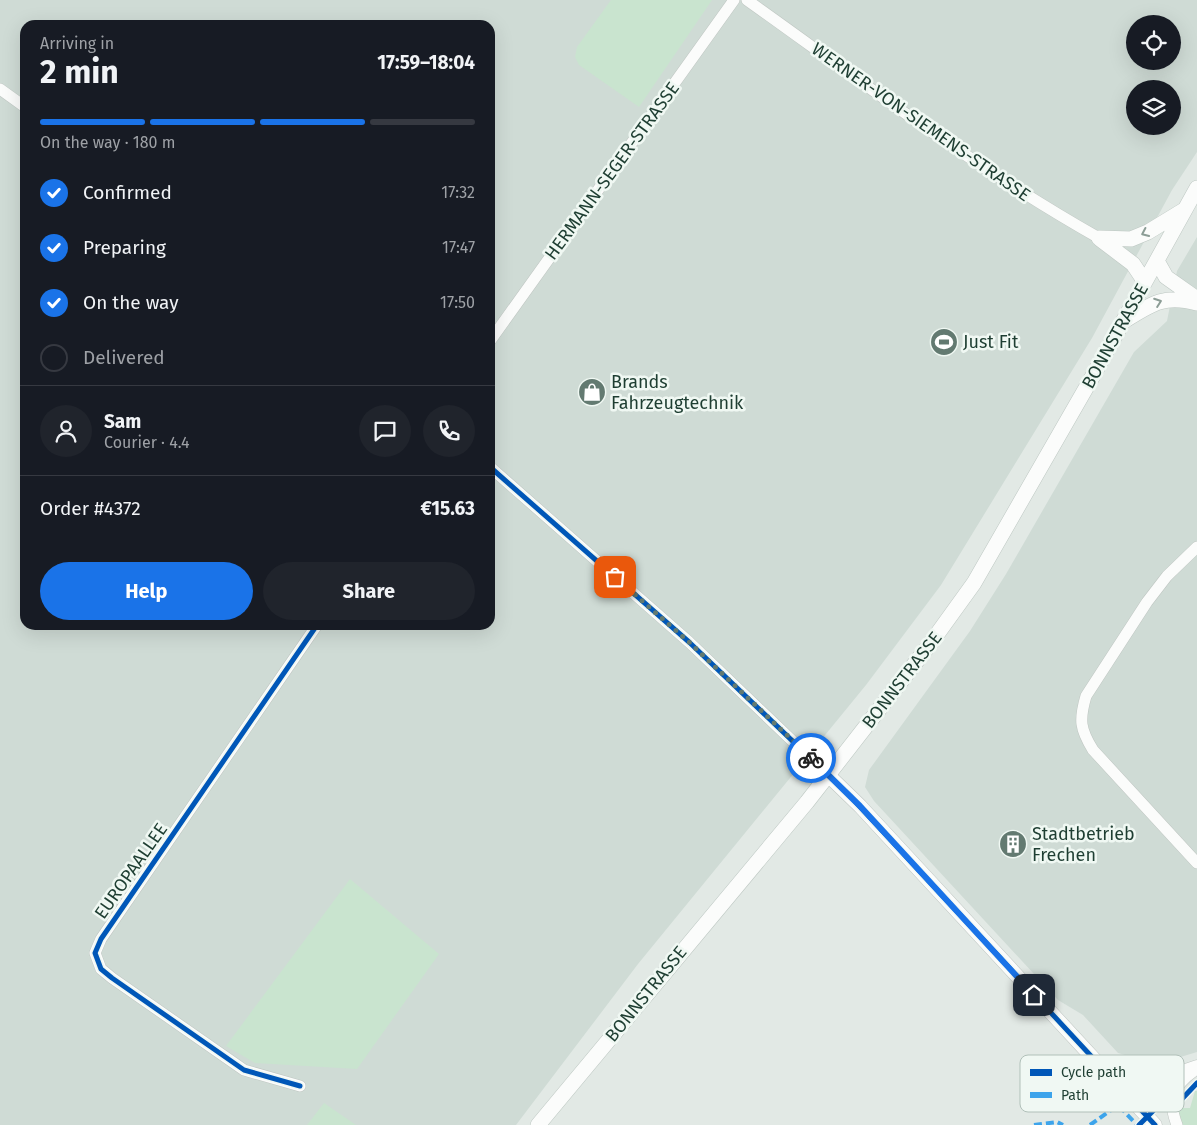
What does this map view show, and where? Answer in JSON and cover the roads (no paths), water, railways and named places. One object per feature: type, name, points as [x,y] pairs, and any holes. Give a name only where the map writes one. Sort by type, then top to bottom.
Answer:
[{"type":"main road","name":"BONNSTRASSE","points":[[538,1125],[828,775],[930,644],[974,583],[1197,188]]},
{"type":"main road","points":[[1098,238],[1131,239],[1148,232],[1185,209]]},
{"type":"main road","points":[[1098,238],[1133,264],[1145,282]]},
{"type":"main road","points":[[1157,261],[1166,277],[1197,301]]},
{"type":"main road","points":[[1122,322],[1152,304],[1164,300],[1181,298],[1197,301]]},
{"type":"street","name":"HERMANN-SEGER-STRASSE","points":[[495,334],[734,0]]},
{"type":"street","name":"WERNER-VON-SIEMENS-STRASSE","points":[[747,0],[942,139],[1048,209],[1098,238]]},
{"type":"street","points":[[0,89],[20,104]]},
{"type":"street","points":[[495,471],[689,642],[860,806],[1091,1055]]},
{"type":"street","points":[[1197,547],[1167,576],[1147,602],[1086,696],[1081,714],[1083,734],[1093,750],[1197,863]]},
{"type":"street","name":"EUROPAALLEE","points":[[300,1086],[244,1070],[112,978],[101,969],[95,953],[101,939],[314,630]]},
{"type":"street","points":[[1184,1072],[1197,1068]]},
{"type":"street","points":[[1184,1078],[1197,1068]]},
{"type":"street","points":[[1143,1112],[1154,1125]]},
{"type":"street","points":[[1173,1112],[1177,1125]]},
{"type":"place","name":"Just Fit","points":[[944,342]]},
{"type":"place","name":"Brands Fahrzeugtechnik","points":[[592,392]]},
{"type":"place","name":"Stadtbetrieb Frechen","points":[[1013,844]]}]
